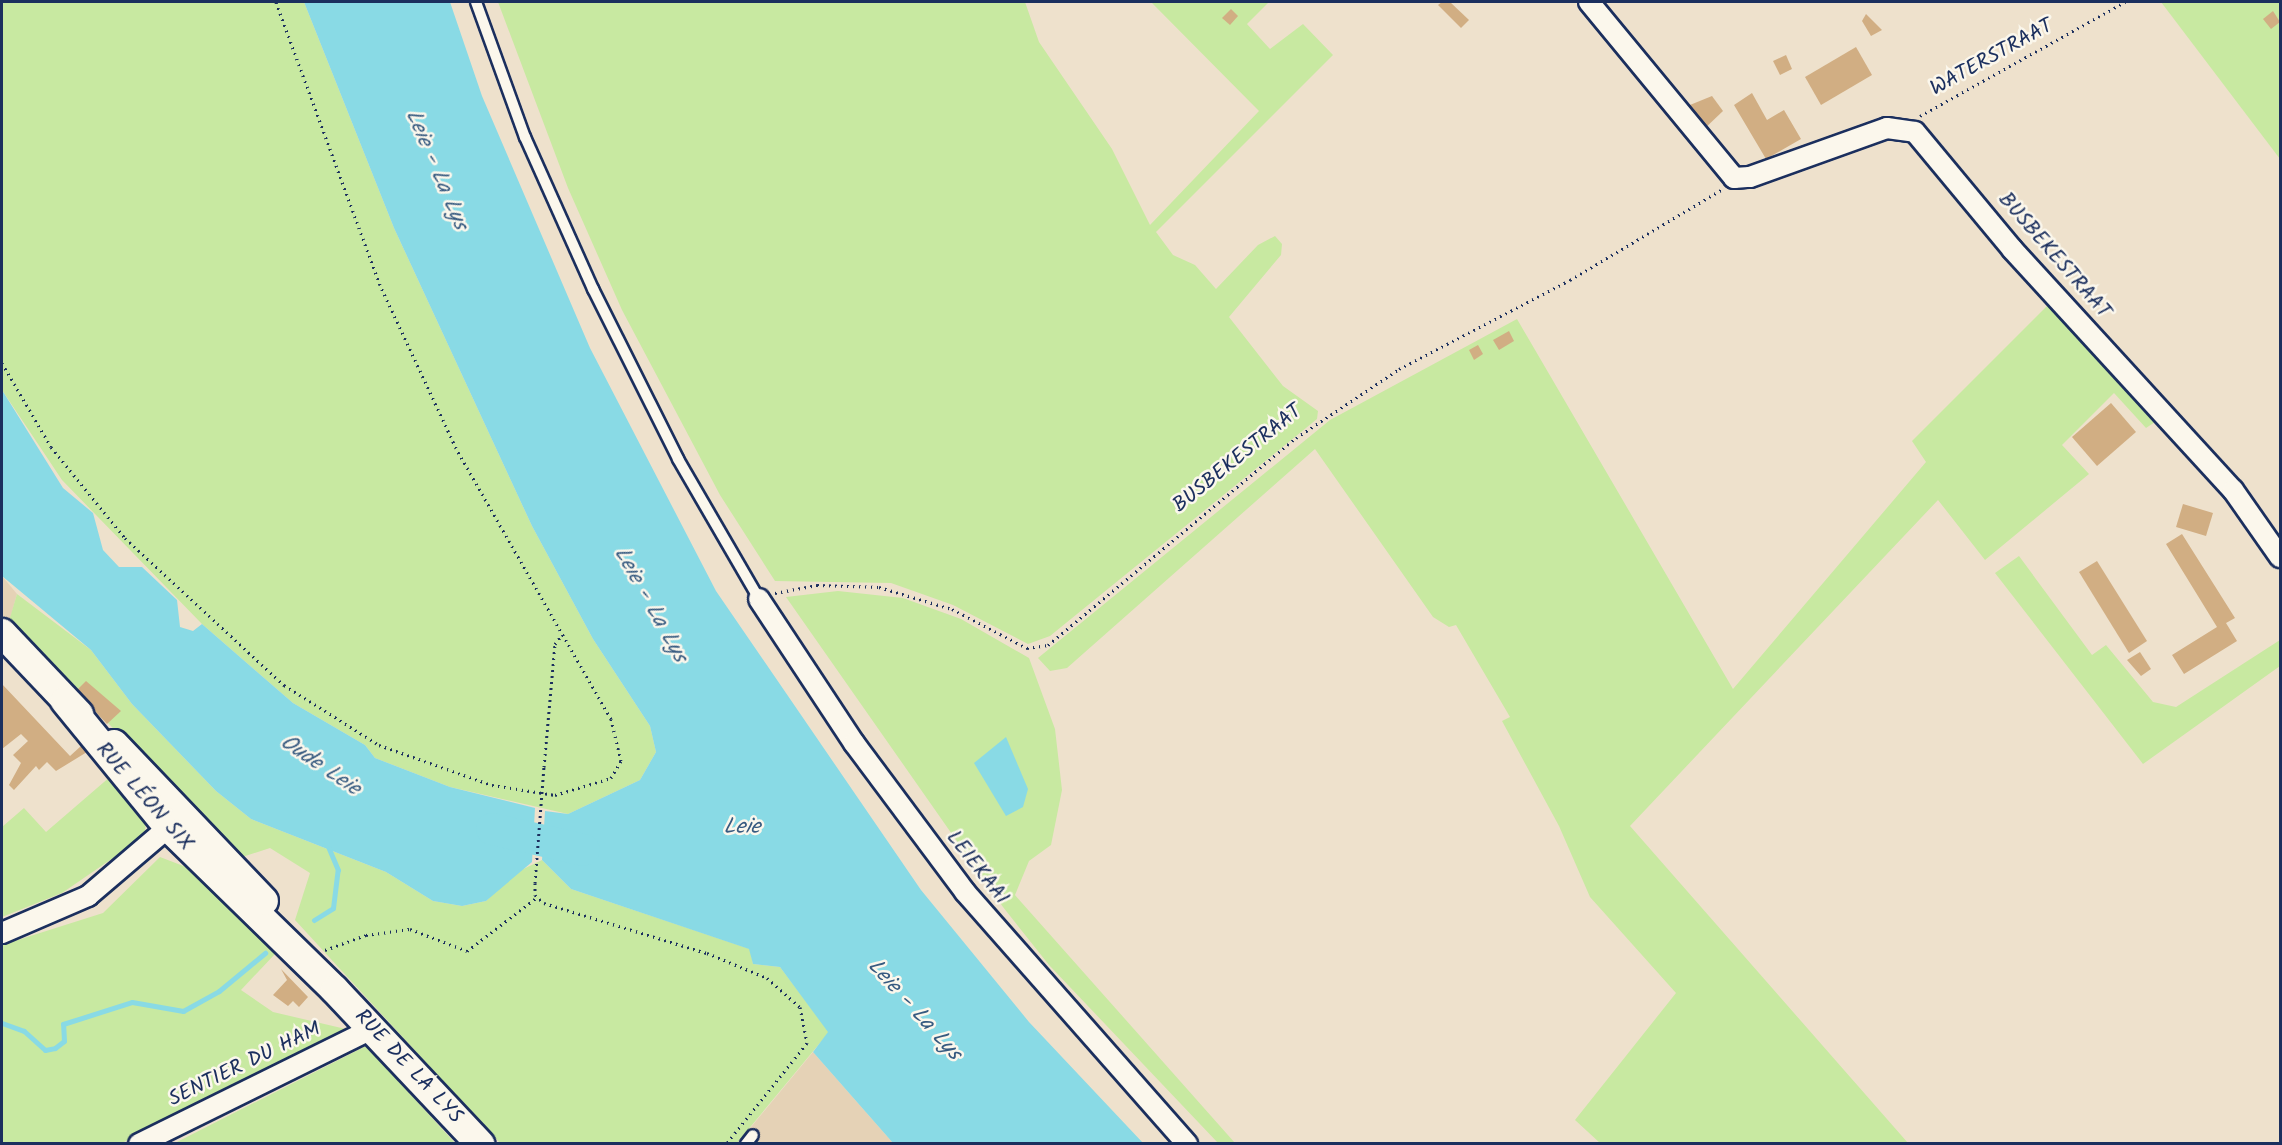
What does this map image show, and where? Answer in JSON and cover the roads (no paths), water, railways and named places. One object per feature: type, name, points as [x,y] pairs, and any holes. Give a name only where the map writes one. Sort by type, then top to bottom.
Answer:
[{"type":"main road","name":"RUE LÉON SIX","points":[[2,633],[176,820],[227,889]]},
{"type":"main road","name":"RUE LÉON SIX","points":[[176,820],[217,848]]},
{"type":"main road","name":"RUE DE LA LYS","points":[[217,848],[335,990]]},
{"type":"main road","name":"RUE DE LA LYS","points":[[227,889],[335,990],[480,1143]]},
{"type":"street","name":"BUSBEKESTRAAT","points":[[1589,2],[1734,178],[1750,177],[1887,128],[1907,127],[1922,137],[2012,249],[2233,490],[2280,557]]},
{"type":"street","name":"LEIEKAAI","points":[[759,599],[854,743],[965,892],[1187,1143]]},
{"type":"street","points":[[2,933],[81,901],[176,820]]},
{"type":"street","name":"SENTIER DU HAM","points":[[139,1143],[372,1029]]},
{"type":"lane","points":[[476,2],[525,137],[593,289],[678,459],[759,599]]},
{"type":"water","name":"Leie","points":[[304,2],[450,2],[482,96],[590,348],[716,591],[921,890],[1029,1022],[1143,1143],[893,1143],[813,1052],[828,1032],[780,967],[753,964],[749,949],[571,889],[542,860],[545,811],[568,814],[640,780],[656,752],[650,726],[593,639],[532,526],[394,228]]},
{"type":"water","points":[[2,390],[63,488],[93,513],[103,550],[119,567],[142,567],[177,600],[180,627],[193,631],[202,624],[293,703],[365,745],[375,758],[450,787],[535,808],[532,862],[486,901],[462,906],[433,901],[386,872],[251,819],[216,791],[132,704],[91,650],[2,576]]},
{"type":"water","points":[[1006,737],[1028,789],[1023,807],[1006,816],[974,763]]},
{"type":"waterway","name":"Oude Leie","points":[[492,829],[584,850]]},
{"type":"waterway","points":[[314,920],[333,908],[338,870],[326,842]]},
{"type":"waterway","points":[[2,1023],[24,1031],[45,1050],[55,1048],[64,1041],[63,1024],[132,1002],[183,1011],[219,991],[265,953]]},
{"type":"water label","name":"Leie - La Lys","points":[[436,170]]},
{"type":"water label","name":"Leie - La Lys","points":[[650,605]]},
{"type":"water label","name":"Leie - La Lys","points":[[914,1010]]}]
